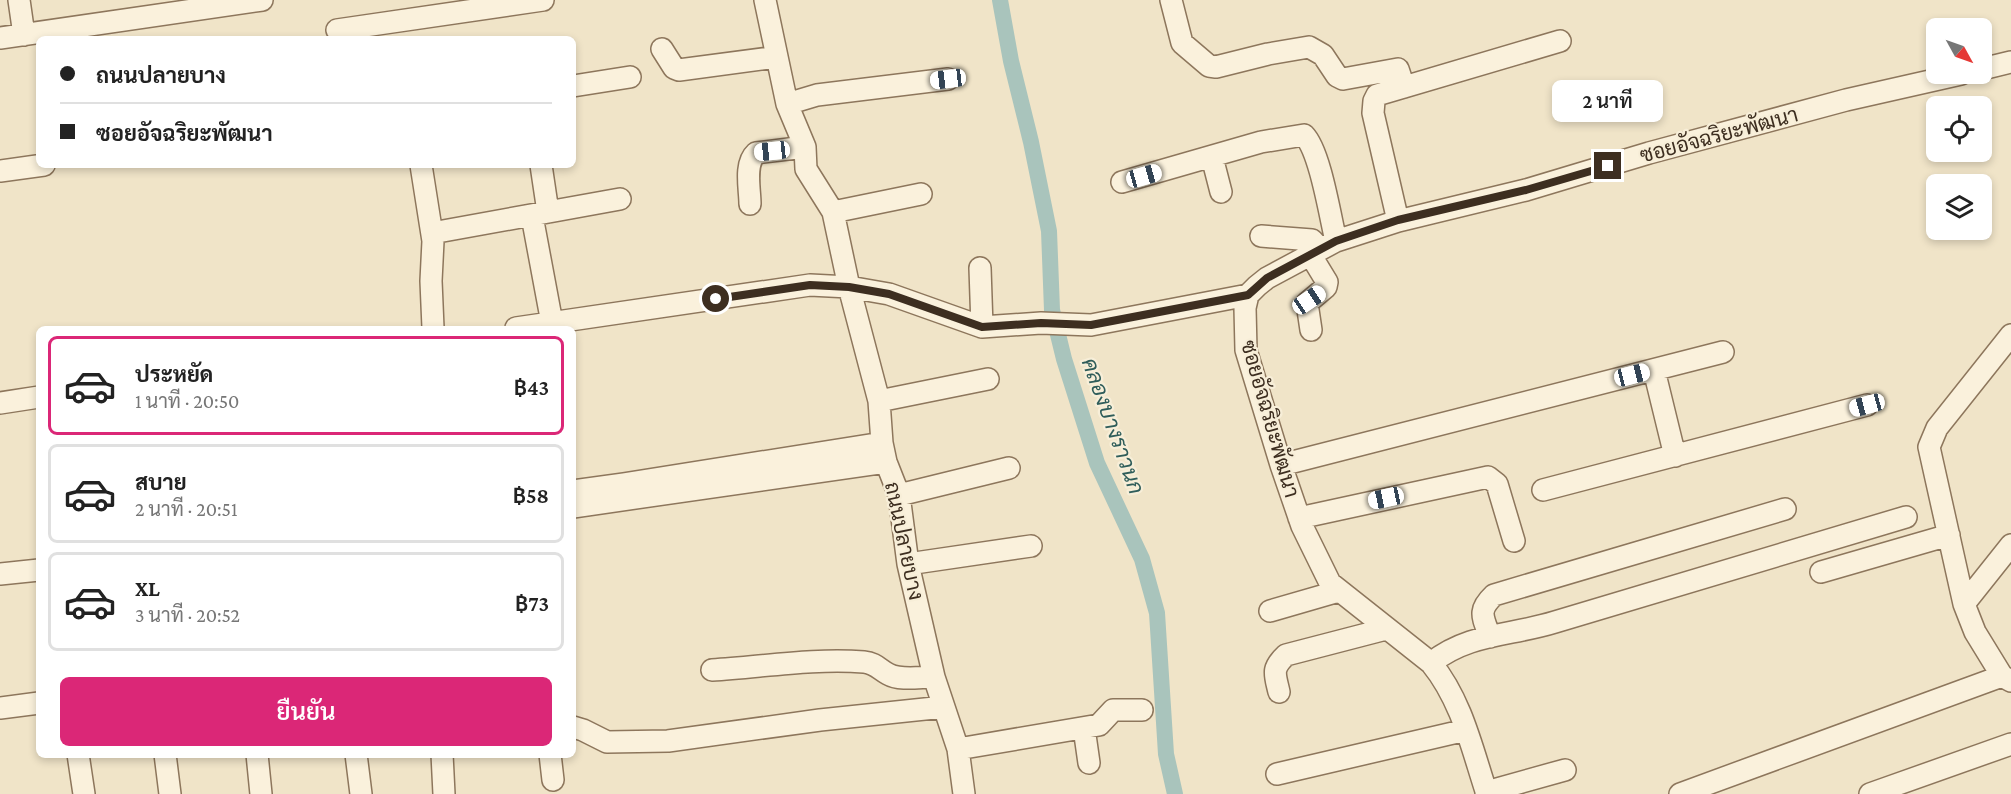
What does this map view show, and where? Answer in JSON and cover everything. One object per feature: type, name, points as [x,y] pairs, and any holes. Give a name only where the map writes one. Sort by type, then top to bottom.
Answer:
[{"type":"street","points":[[19,0],[24,35]]},
{"type":"street","points":[[0,38],[262,0]]},
{"type":"street","points":[[337,30],[401,30],[543,0]]},
{"type":"street","points":[[765,0],[787,104],[804,147],[806,169],[833,212],[921,194]]},
{"type":"street","points":[[1171,0],[1182,43],[1209,66],[1216,67],[1309,47],[1323,54],[1337,76],[1343,79],[1398,69],[1404,87]]},
{"type":"street","points":[[1398,220],[1373,113],[1377,95],[1560,41]]},
{"type":"street","points":[[662,50],[674,68],[679,70],[777,57]]},
{"type":"street","points":[[1992,67],[2011,62]]},
{"type":"street","points":[[576,86],[630,77]]},
{"type":"street","points":[[787,104],[817,95],[948,79]]},
{"type":"street","name":"ซอยอัจฉริยะพัฒนา","points":[[1487,793],[1459,708],[1431,663],[1330,582],[1299,518],[1245,350],[1245,308],[1248,295],[1267,278],[1322,248],[1398,220],[1526,190],[1650,153],[1846,100],[1926,82]]},
{"type":"street","points":[[1122,182],[1261,142],[1304,135],[1316,157],[1322,248],[1327,282],[1326,287],[1307,303],[1311,330]]},
{"type":"street","points":[[750,204],[749,165],[752,156],[756,153],[804,147]]},
{"type":"street","points":[[1212,157],[1221,192]]},
{"type":"street","points":[[0,171],[36,166]]},
{"type":"street","points":[[421,168],[432,234],[433,326]]},
{"type":"street","points":[[541,168],[540,214],[552,323]]},
{"type":"street","points":[[432,234],[620,200]]},
{"type":"street","name":"ถนนปลายบาง","points":[[833,212],[849,287],[879,400],[884,452],[899,495],[908,564],[934,677],[958,749],[964,794]]},
{"type":"street","points":[[1261,236],[1312,240],[1322,248]]},
{"type":"street","points":[[980,267],[982,327]]},
{"type":"street","points":[[530,326],[810,285],[849,287],[889,294],[982,327],[1041,323],[1091,325],[1248,295]]},
{"type":"street","points":[[1680,794],[2007,678],[1975,632],[1964,604],[1930,451],[1931,441],[1937,428],[2011,335]]},
{"type":"street","points":[[1281,465],[1723,352]]},
{"type":"street","points":[[1654,370],[1675,456]]},
{"type":"street","points":[[879,400],[988,379]]},
{"type":"street","points":[[0,403],[36,397]]},
{"type":"street","points":[[1543,490],[1867,405]]},
{"type":"street","points":[[576,491],[884,452]]},
{"type":"street","points":[[576,506],[884,452]]},
{"type":"street","points":[[899,495],[1008,468]]},
{"type":"street","points":[[1299,518],[1488,477],[1497,484],[1514,541]]},
{"type":"street","points":[[1490,637],[1482,610],[1485,603],[1494,595],[1785,508]]},
{"type":"street","points":[[1431,663],[1446,651],[1468,641],[1535,628],[1906,517]]},
{"type":"street","points":[[1821,572],[1949,535]]},
{"type":"street","points":[[1964,604],[2011,545]]},
{"type":"street","points":[[908,564],[1031,546]]},
{"type":"street","points":[[0,574],[36,570]]},
{"type":"street","points":[[1270,611],[1339,591]]},
{"type":"street","points":[[1279,692],[1275,672],[1276,667],[1286,655],[1386,629]]},
{"type":"street","points":[[712,670],[837,661],[867,662],[879,667],[889,675],[908,678],[934,677]]},
{"type":"street","points":[[0,708],[36,703]]},
{"type":"street","points":[[576,728],[607,742],[668,741],[820,720],[944,707]]},
{"type":"street","points":[[958,749],[1099,725],[1113,710],[1142,710]]},
{"type":"street","points":[[1084,728],[1089,763]]},
{"type":"street","points":[[1277,774],[1466,730]]},
{"type":"street","points":[[1870,794],[2011,744]]},
{"type":"street","points":[[79,758],[84,794]]},
{"type":"street","points":[[166,758],[170,794]]},
{"type":"street","points":[[257,758],[261,794]]},
{"type":"street","points":[[356,758],[361,794]]},
{"type":"street","points":[[442,758],[444,794]]},
{"type":"street","points":[[550,758],[553,780]]},
{"type":"street","points":[[1487,793],[1565,770]]},
{"type":"waterway","name":"คลองบางราวนก","points":[[1000,0],[1011,61],[1031,142],[1049,231],[1052,310],[1064,359],[1097,463],[1142,559],[1157,613],[1166,754],[1175,794]]},
{"type":"route","points":[[716,299],[810,285],[849,287],[889,294],[982,327],[1041,323],[1091,325],[1248,295],[1267,278],[1336,241],[1398,220],[1526,190],[1608,166]]}]
